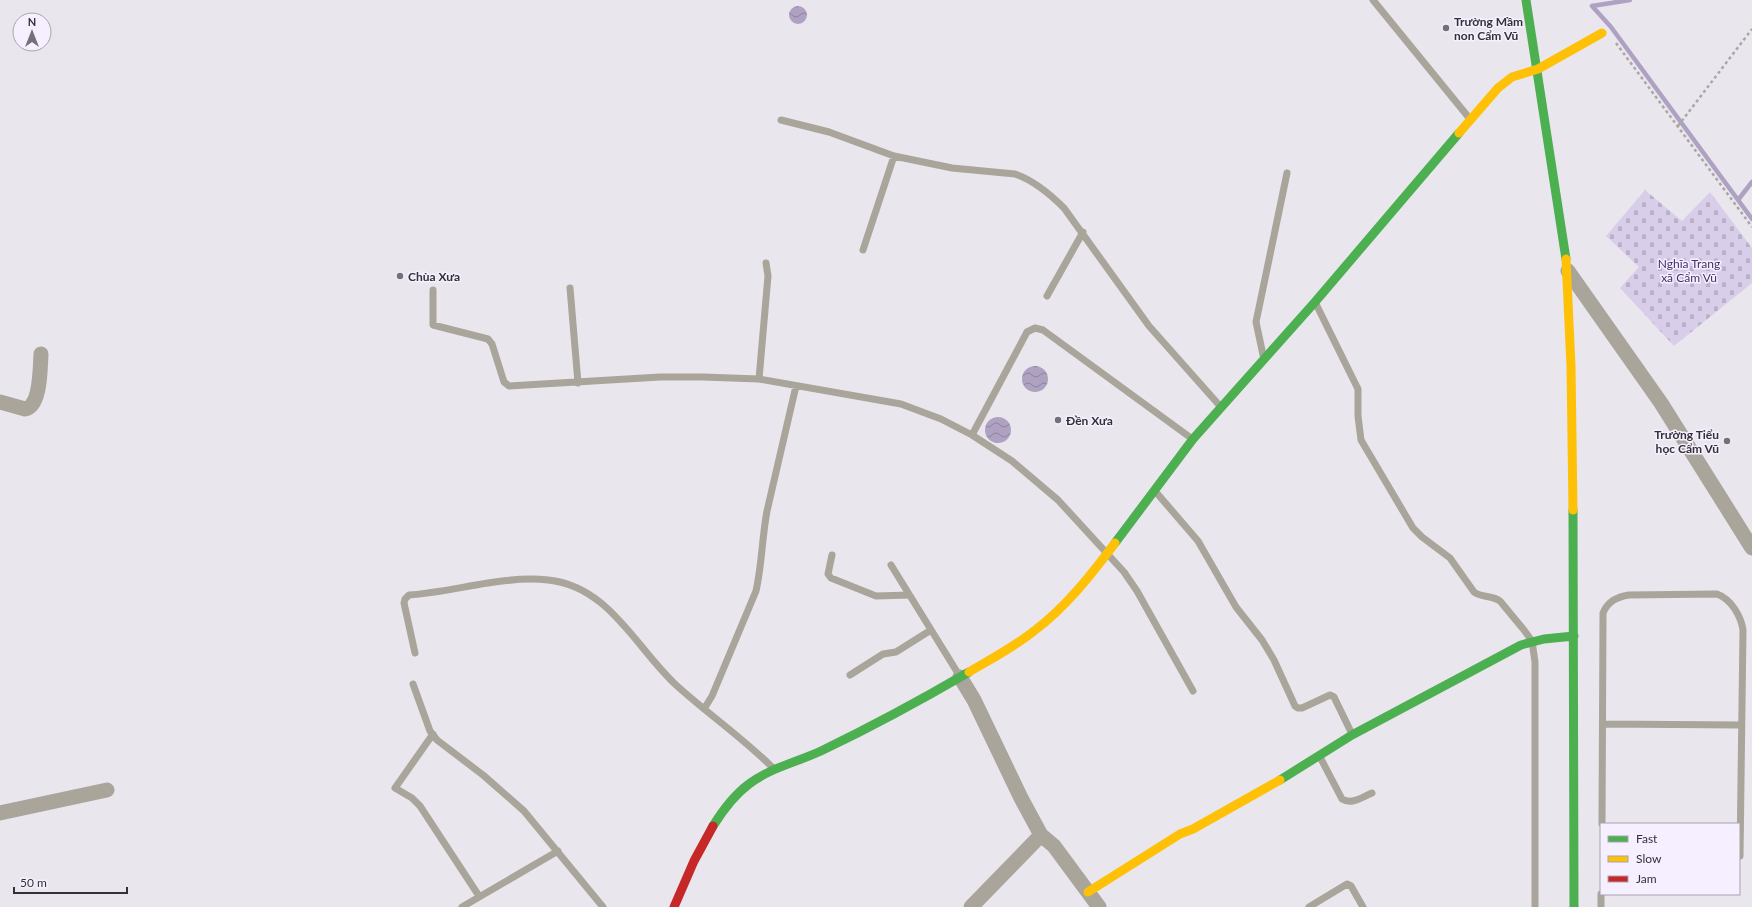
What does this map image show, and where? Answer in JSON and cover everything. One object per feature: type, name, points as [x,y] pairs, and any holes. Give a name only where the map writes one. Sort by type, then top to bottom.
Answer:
[{"type":"street","points":[[1526,0],[1538,69],[1568,270],[1572,359],[1570,637],[1574,907]]},
{"type":"street","points":[[674,907],[697,856],[718,816],[742,790],[762,776],[807,757],[925,697],[960,677],[1024,639],[1072,598],[1107,554],[1154,489],[1193,439],[1315,302],[1498,88],[1512,77],[1538,69],[1602,33]]},
{"type":"street","points":[[1568,270],[1661,403],[1752,548]]},
{"type":"street","points":[[0,402],[25,409],[33,405],[36,397],[41,354]]},
{"type":"street","points":[[1088,892],[1180,834],[1194,829],[1271,786],[1352,735],[1521,645],[1544,639],[1570,637]]},
{"type":"street","points":[[960,677],[974,700],[1021,798],[1041,835],[1054,846],[1099,907]]},
{"type":"street","points":[[0,813],[107,790]]},
{"type":"street","points":[[976,905],[1041,835]]},
{"type":"lane","points":[[1373,0],[1470,119]]},
{"type":"lane","points":[[781,120],[829,132],[894,156],[952,168],[1015,174],[1024,177],[1060,203],[1083,232],[1149,326],[1221,408]]},
{"type":"lane","points":[[863,250],[894,156]]},
{"type":"lane","points":[[1264,359],[1256,322],[1287,173]]},
{"type":"lane","points":[[1047,296],[1083,232]]},
{"type":"lane","points":[[759,379],[768,276],[766,263]]},
{"type":"lane","points":[[570,288],[578,383]]},
{"type":"lane","points":[[433,290],[433,325],[488,339],[492,344],[504,382],[509,386],[660,377],[759,379],[901,404],[941,419],[972,435],[1012,461],[1058,500],[1124,572],[1137,591],[1193,691]]},
{"type":"lane","points":[[1315,302],[1358,389],[1358,416],[1361,440],[1406,519],[1422,537],[1450,558],[1478,596],[1496,598],[1500,601],[1532,641],[1535,662],[1535,907]]},
{"type":"lane","points":[[972,435],[1028,332],[1034,328],[1043,330],[1193,439]]},
{"type":"lane","points":[[704,709],[712,696],[756,591],[760,573],[763,530],[796,386]]},
{"type":"lane","points":[[1154,489],[1198,540],[1236,607],[1262,640],[1274,660],[1295,706],[1302,708],[1330,695],[1334,697],[1352,735]]},
{"type":"lane","points":[[832,555],[828,574],[831,578],[876,596],[909,595]]},
{"type":"lane","points":[[891,565],[960,677]]},
{"type":"lane","points":[[415,653],[404,602],[404,599],[410,595],[518,580],[548,580],[571,585],[604,604],[675,684],[752,747],[774,770]]},
{"type":"lane","points":[[1602,823],[1604,613],[1609,603],[1618,597],[1629,595],[1717,594],[1728,600],[1742,623],[1740,856]]},
{"type":"lane","points":[[850,675],[883,654],[896,652],[931,630]]},
{"type":"lane","points":[[413,684],[433,734],[437,740],[524,811],[603,907]]},
{"type":"lane","points":[[1602,724],[1741,725]]},
{"type":"lane","points":[[433,734],[395,788],[412,798],[420,806],[479,896]]},
{"type":"lane","points":[[1319,755],[1342,799],[1347,802],[1351,802],[1372,793]]},
{"type":"lane","points":[[462,907],[558,851]]},
{"type":"lane","points":[[1309,907],[1347,884],[1351,886],[1363,907]]},
{"type":"lane","points":[[1601,895],[1601,907]]},
{"type":"path","points":[[1678,126],[1752,29]]},
{"type":"path","points":[[1602,33],[1611,36],[1752,227]]},
{"type":"green space","name":"Nghĩa Trang xã Cẩm Vũ","points":[[1645,190],[1682,221],[1710,192],[1752,248],[1752,283],[1674,346],[1620,288],[1639,267],[1606,236]]},
{"type":"water","points":[[798,6],[804,9],[807,15],[804,21],[798,24],[792,21],[789,15],[792,9]]},
{"type":"water","points":[[1035,366],[1044,370],[1048,379],[1044,388],[1035,392],[1026,388],[1022,379],[1026,370]]},
{"type":"water","points":[[998,417],[1007,421],[1011,430],[1007,439],[998,443],[989,439],[985,430],[989,421]]},
{"type":"waterway","points":[[1592,6],[1630,0]]},
{"type":"waterway","points":[[1592,6],[1611,27],[1752,219]]},
{"type":"waterway","points":[[1738,200],[1752,182]]},
{"type":"traffic: fast","points":[[1526,0],[1566,259]]},
{"type":"traffic: fast","points":[[1115,543],[1193,439],[1315,302],[1459,133]]},
{"type":"traffic: fast","points":[[1573,510],[1574,907]]},
{"type":"traffic: fast","points":[[1280,780],[1352,735],[1521,645],[1544,639],[1574,636]]},
{"type":"traffic: fast","points":[[713,826],[734,798],[757,778],[775,769],[821,751],[914,703],[969,672]]},
{"type":"traffic: slow","points":[[1459,133],[1498,88],[1512,77],[1538,69],[1602,33]]},
{"type":"traffic: slow","points":[[1566,259],[1571,366],[1573,510]]},
{"type":"traffic: slow","points":[[969,672],[1002,653],[1046,622],[1078,590],[1115,543]]},
{"type":"traffic: slow","points":[[1088,892],[1180,834],[1193,829],[1280,780]]},
{"type":"traffic: jam","points":[[674,907],[694,861],[713,826]]},
{"type":"place","name":"Trường Mầm non Cẩm Vũ","points":[[1446,28]]},
{"type":"place","name":"Chùa Xưa","points":[[400,276]]},
{"type":"place","name":"Đền Xưa","points":[[1058,420]]},
{"type":"place","name":"Trường Tiểu học Cẩm Vũ","points":[[1727,441]]}]
